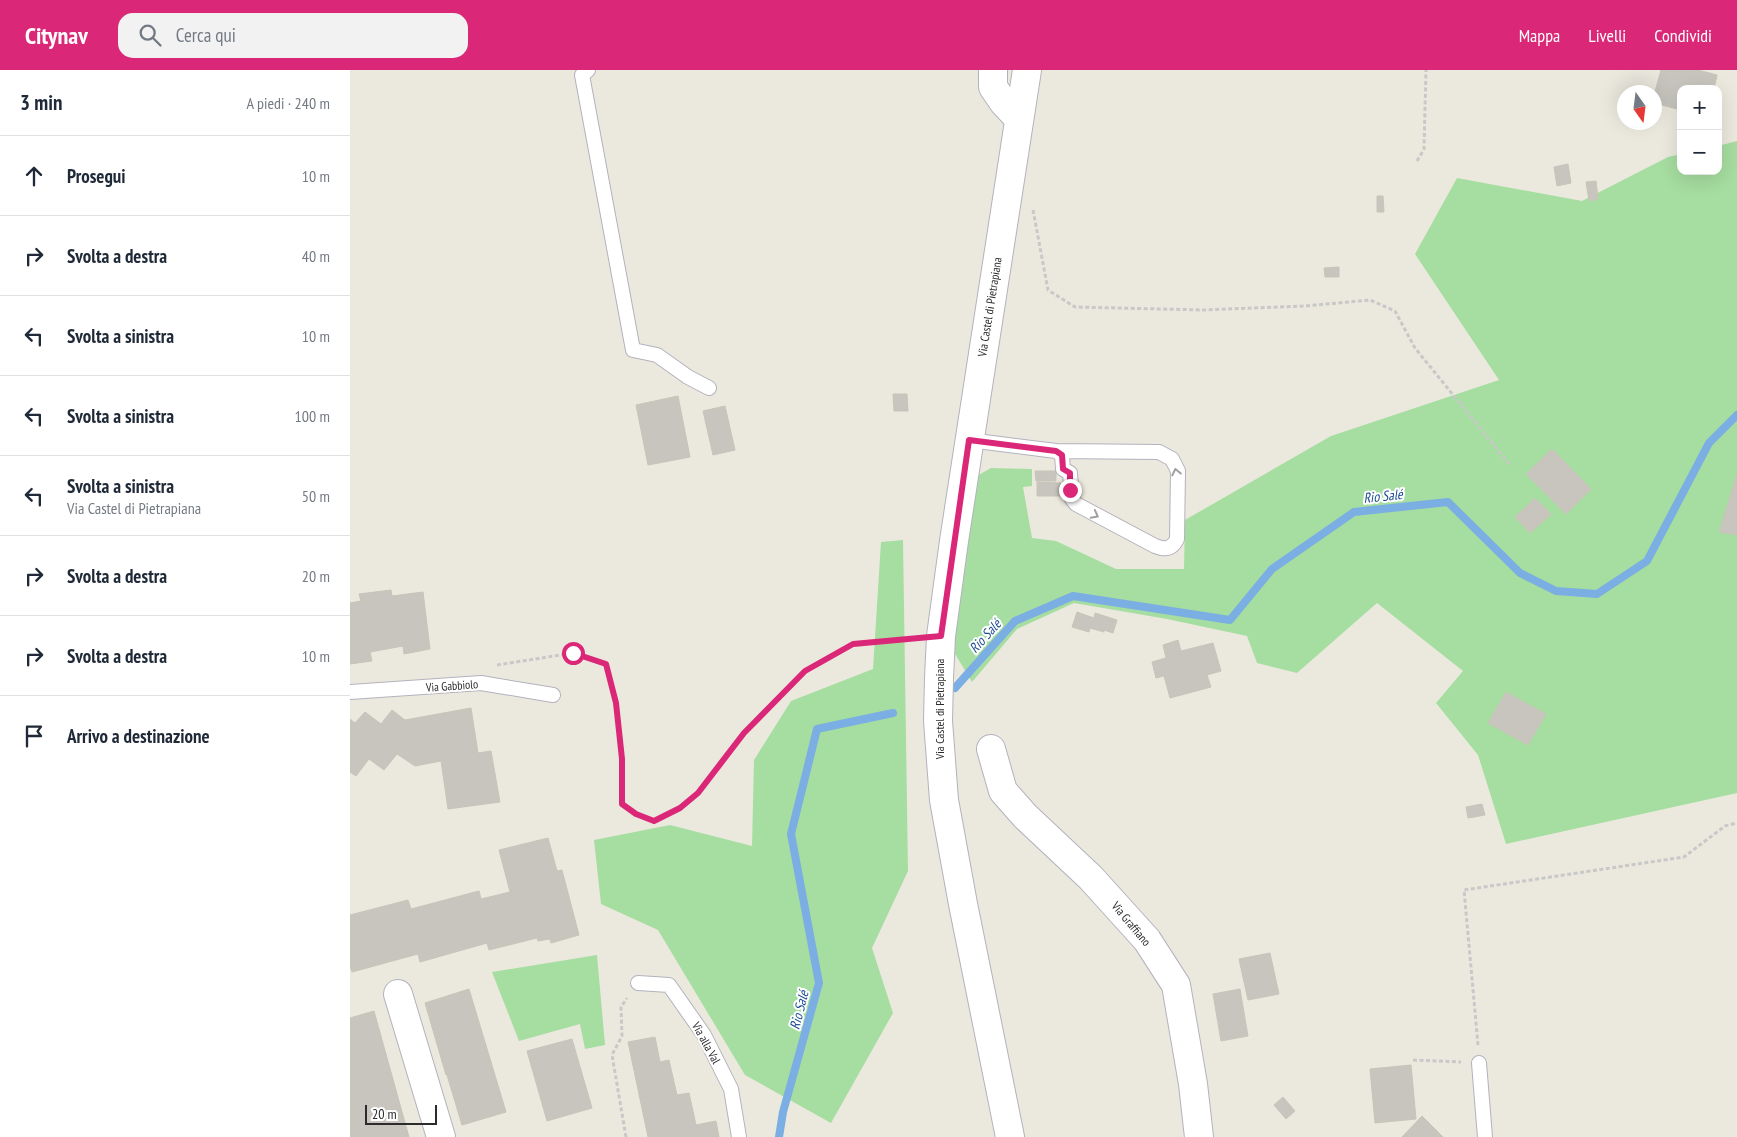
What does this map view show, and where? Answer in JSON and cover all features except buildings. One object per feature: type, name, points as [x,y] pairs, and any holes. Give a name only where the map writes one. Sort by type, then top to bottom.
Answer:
[{"type":"main road","points":[[993,70],[993,87],[1004,103],[1019,119]]},
{"type":"main road","name":"Via Castel di Pietrapiana","points":[[1010,1137],[962,904],[944,800],[938,721],[938,678],[941,636],[969,440],[1027,70]]},
{"type":"main road","name":"Via Graffiano","points":[[991,749],[1003,792],[1116,905],[1147,940],[1176,986],[1193,1084],[1199,1137]]},
{"type":"main road","points":[[398,994],[441,1137]]},
{"type":"lane","points":[[588,70],[582,75],[632,350],[658,355],[688,377],[709,388]]},
{"type":"lane","points":[[969,440],[1056,451],[1159,452],[1172,459],[1178,471],[1177,539],[1174,545],[1167,548],[1155,546],[1076,504],[1072,499],[1070,490],[1070,473],[1063,469],[1062,455],[1056,451]]},
{"type":"lane","name":"Via Gabbiolo","points":[[350,692],[481,683],[553,695]]},
{"type":"lane","name":"Via alla Val","points":[[638,983],[669,985],[704,1034],[731,1089],[739,1137]]},
{"type":"lane","points":[[1480,1063],[1485,1137]]},
{"type":"path","points":[[1416,161],[1424,149],[1426,70]]},
{"type":"path","points":[[1032,206],[1048,290],[1075,308],[1204,310],[1305,306],[1370,300],[1395,311],[1415,348],[1510,466]]},
{"type":"path","points":[[490,666],[573,653],[606,664],[616,703],[622,759],[622,804],[636,814],[654,821],[680,808],[698,793],[744,733],[805,671],[853,644],[941,636]]},
{"type":"path","points":[[1413,1060],[1480,1063],[1464,890],[1684,857],[1725,826],[1737,823]]},
{"type":"path","points":[[626,1137],[612,1056],[622,1036],[621,1007],[638,983]]},
{"type":"green space","points":[[1737,141],[1737,793],[1506,844],[1478,755],[1436,703],[1463,671],[1377,603],[1297,673],[1257,663],[1247,636],[1167,619],[1074,603],[1017,629],[972,682],[946,639],[968,481],[991,468],[1032,469],[1032,486],[1023,487],[1032,538],[1056,541],[1116,569],[1184,569],[1185,520],[1331,436],[1499,380],[1415,254],[1457,178],[1582,201],[1668,157],[1677,155],[1677,175],[1722,175],[1722,145]]},
{"type":"green space","points":[[903,540],[908,871],[872,948],[893,1013],[831,1123],[745,1075],[658,930],[601,904],[594,840],[670,825],[752,846],[754,760],[791,701],[873,669],[881,542]]},
{"type":"green space","points":[[597,955],[605,1045],[585,1049],[580,1024],[519,1041],[492,972]]},
{"type":"waterway","name":"Rio Salé","points":[[955,688],[1015,621],[1073,596],[1230,620],[1272,569],[1354,512],[1448,502],[1520,573],[1556,591],[1597,594],[1647,561],[1709,443],[1737,415]]},
{"type":"waterway","name":"Rio Salé","points":[[779,1137],[783,1112],[819,983],[791,834],[817,729],[893,713]]},
{"type":"route","points":[[573,653],[606,664],[616,703],[622,759],[622,804],[636,814],[654,821],[680,808],[698,793],[744,733],[805,671],[853,644],[941,636],[969,440],[1056,451],[1062,455],[1063,469],[1070,473],[1070,490]]}]
